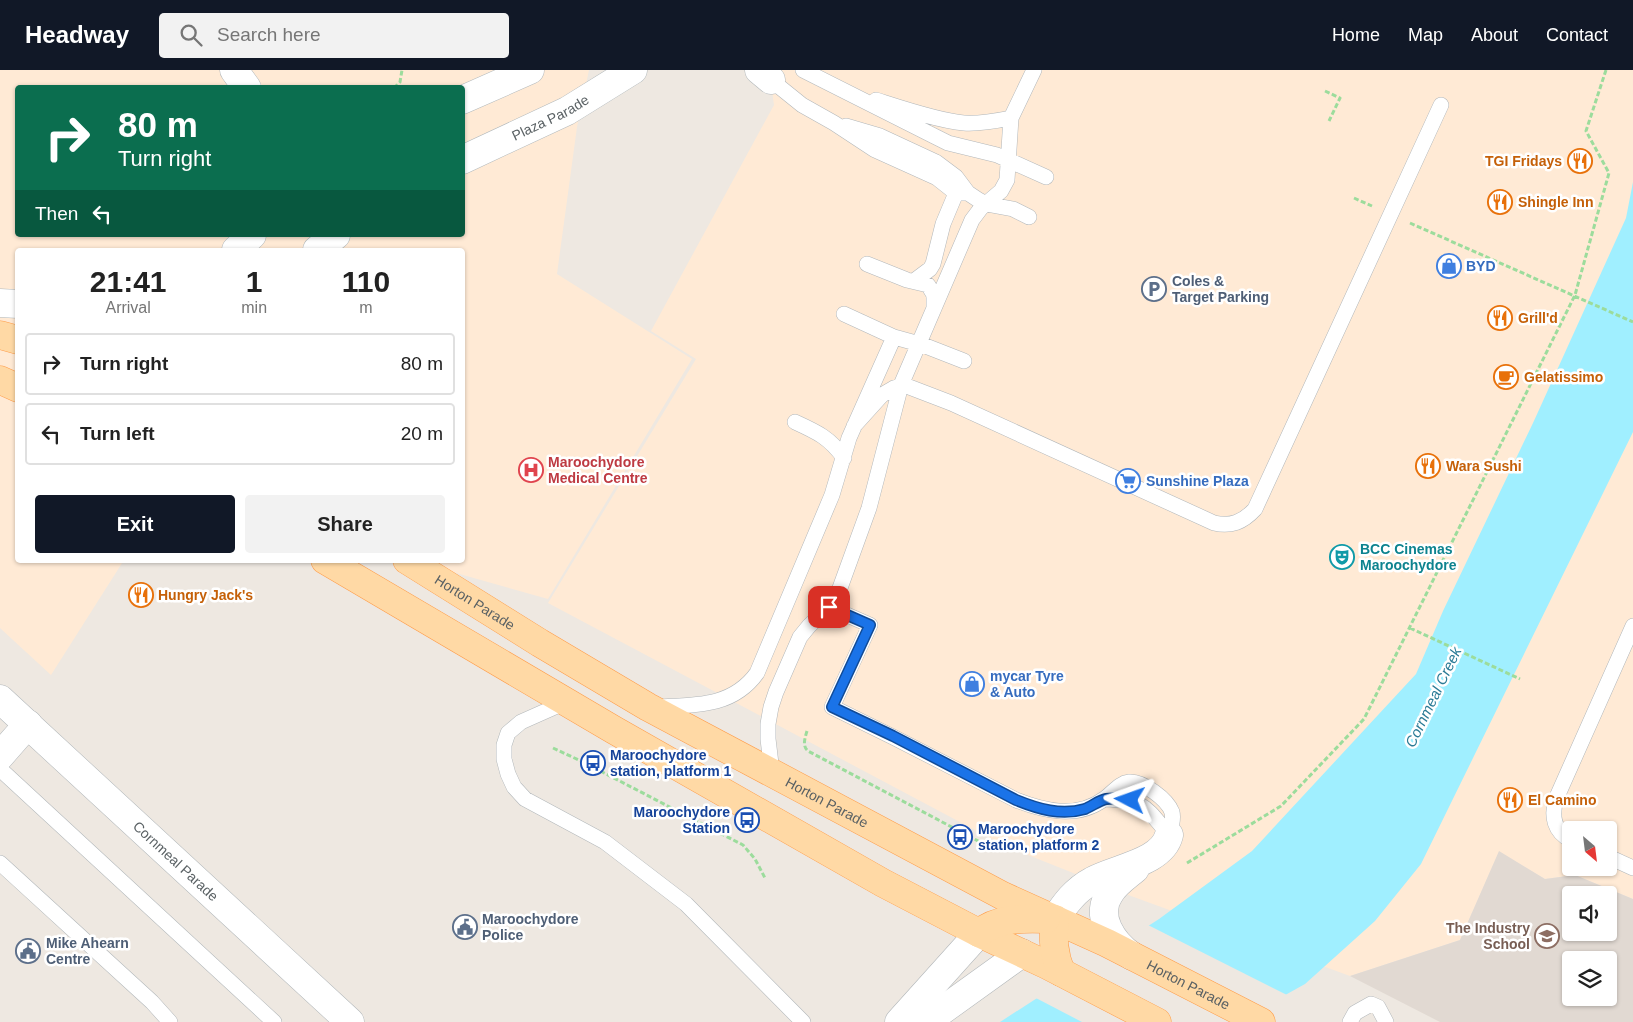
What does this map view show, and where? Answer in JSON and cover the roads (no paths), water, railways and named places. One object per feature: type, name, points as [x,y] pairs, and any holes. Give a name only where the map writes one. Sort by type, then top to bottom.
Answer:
[{"type":"main road","points":[[0,335],[15,339]]},
{"type":"main road","points":[[0,380],[15,387]]},
{"type":"main road","points":[[330,563],[566,702],[857,868],[978,933],[1022,953],[1157,1022]]},
{"type":"main road","name":"Horton Parade","points":[[412,563],[540,643],[648,707],[997,892],[1055,920],[1110,941],[1132,956],[1259,1021]]},
{"type":"main road","points":[[978,933],[996,924],[1012,920],[1055,920]]},
{"type":"main road","points":[[1022,953],[1055,920]]},
{"type":"main road","points":[[1055,920],[1054,947],[1062,973]]},
{"type":"street","points":[[234,70],[245,85]]},
{"type":"street","points":[[465,99],[530,70]]},
{"type":"street","name":"Plaza Parade","points":[[465,159],[567,110],[634,70]]},
{"type":"street","points":[[238,248],[250,237]]},
{"type":"street","points":[[320,248],[333,237]]},
{"type":"street","points":[[342,248],[351,237]]},
{"type":"street","points":[[0,303],[15,304]]},
{"type":"street","name":"Cornmeal Parade","points":[[0,699],[350,1022]]},
{"type":"street","points":[[0,756],[28,724]]},
{"type":"street","points":[[1110,941],[1104,908],[1106,899],[1117,884],[1146,859],[1161,850],[1169,835]]},
{"type":"street","points":[[1055,920],[1072,895],[1086,884],[1146,859]]},
{"type":"street","points":[[899,1022],[978,933]]},
{"type":"street","points":[[926,1022],[1022,953]]},
{"type":"lane","points":[[803,70],[934,136],[1009,160],[1046,177]]},
{"type":"lane","points":[[772,772],[768,718],[773,701],[800,637],[829,607],[840,588],[869,508],[901,386],[972,220],[980,208],[1001,191],[1007,180],[1012,118],[1034,70]]},
{"type":"lane","points":[[765,75],[802,106],[834,123],[875,150],[937,178],[962,193],[986,204],[1013,209],[1029,217]]},
{"type":"lane","points":[[838,87],[953,122],[975,123],[1012,118]]},
{"type":"lane","points":[[854,426],[878,399],[887,392],[901,386],[919,389],[1214,523],[1224,525],[1247,518],[1255,509],[1441,105]]},
{"type":"lane","points":[[914,281],[930,269],[933,264],[942,229],[962,193]]},
{"type":"lane","points":[[868,264],[902,278],[926,284],[931,289],[934,299],[934,311]]},
{"type":"lane","points":[[844,314],[894,337],[919,343],[964,361]]},
{"type":"lane","points":[[648,707],[715,702],[737,693],[754,677],[760,667],[832,496],[854,426],[894,337]]},
{"type":"lane","points":[[795,422],[826,438],[844,458]]},
{"type":"lane","points":[[829,607],[870,625],[832,707],[893,736],[1016,800],[1037,808],[1053,811],[1071,811],[1084,809],[1105,799],[1125,799],[1145,807],[1169,835]]},
{"type":"lane","points":[[1562,835],[1556,826],[1554,810],[1556,799],[1633,626]]},
{"type":"lane","points":[[566,702],[521,722],[508,733],[504,745],[504,759],[514,787],[525,799],[605,842],[686,904],[803,1022]]},
{"type":"lane","points":[[0,769],[274,1022]]},
{"type":"lane","points":[[1618,861],[1633,868]]},
{"type":"lane","points":[[0,863],[152,1002],[170,1022]]},
{"type":"lane","points":[[1350,1022],[1355,1013],[1371,1004],[1378,1007],[1386,1022]]},
{"type":"water","name":"Cornmeal Creek","points":[[1633,182],[1633,432],[1421,864],[1375,921],[1305,984],[1237,1022],[1000,1022],[1159,919],[1252,851],[1416,674],[1443,611],[1533,423],[1626,218]]},
{"type":"place","name":"TGI Fridays","points":[[1580,161]]},
{"type":"place","name":"Shingle Inn","points":[[1500,202]]},
{"type":"place","name":"BYD","points":[[1449,266]]},
{"type":"place","name":"Coles & Target Parking","points":[[1154,289]]},
{"type":"place","name":"Grill'd","points":[[1500,318]]},
{"type":"place","name":"Gelatissimo","points":[[1506,377]]},
{"type":"place","name":"Wara Sushi","points":[[1428,466]]},
{"type":"place","name":"Maroochydore Medical Centre","points":[[531,470]]},
{"type":"place","name":"Sunshine Plaza","points":[[1128,481]]},
{"type":"place","name":"BCC Cinemas Maroochydore","points":[[1342,557]]},
{"type":"place","name":"Hungry Jack's","points":[[141,595]]},
{"type":"place","name":"mycar Tyre & Auto","points":[[972,684]]},
{"type":"place","name":"Maroochydore station, platform 1","points":[[593,763]]},
{"type":"place","name":"El Camino","points":[[1510,800]]},
{"type":"place","name":"Maroochydore Station","points":[[747,820]]},
{"type":"place","name":"Maroochydore station, platform 2","points":[[960,837]]},
{"type":"place","name":"Maroochydore Police","points":[[465,927]]},
{"type":"place","name":"The Industry School","points":[[1547,936]]},
{"type":"place","name":"Mike Ahearn Centre","points":[[28,951]]}]
